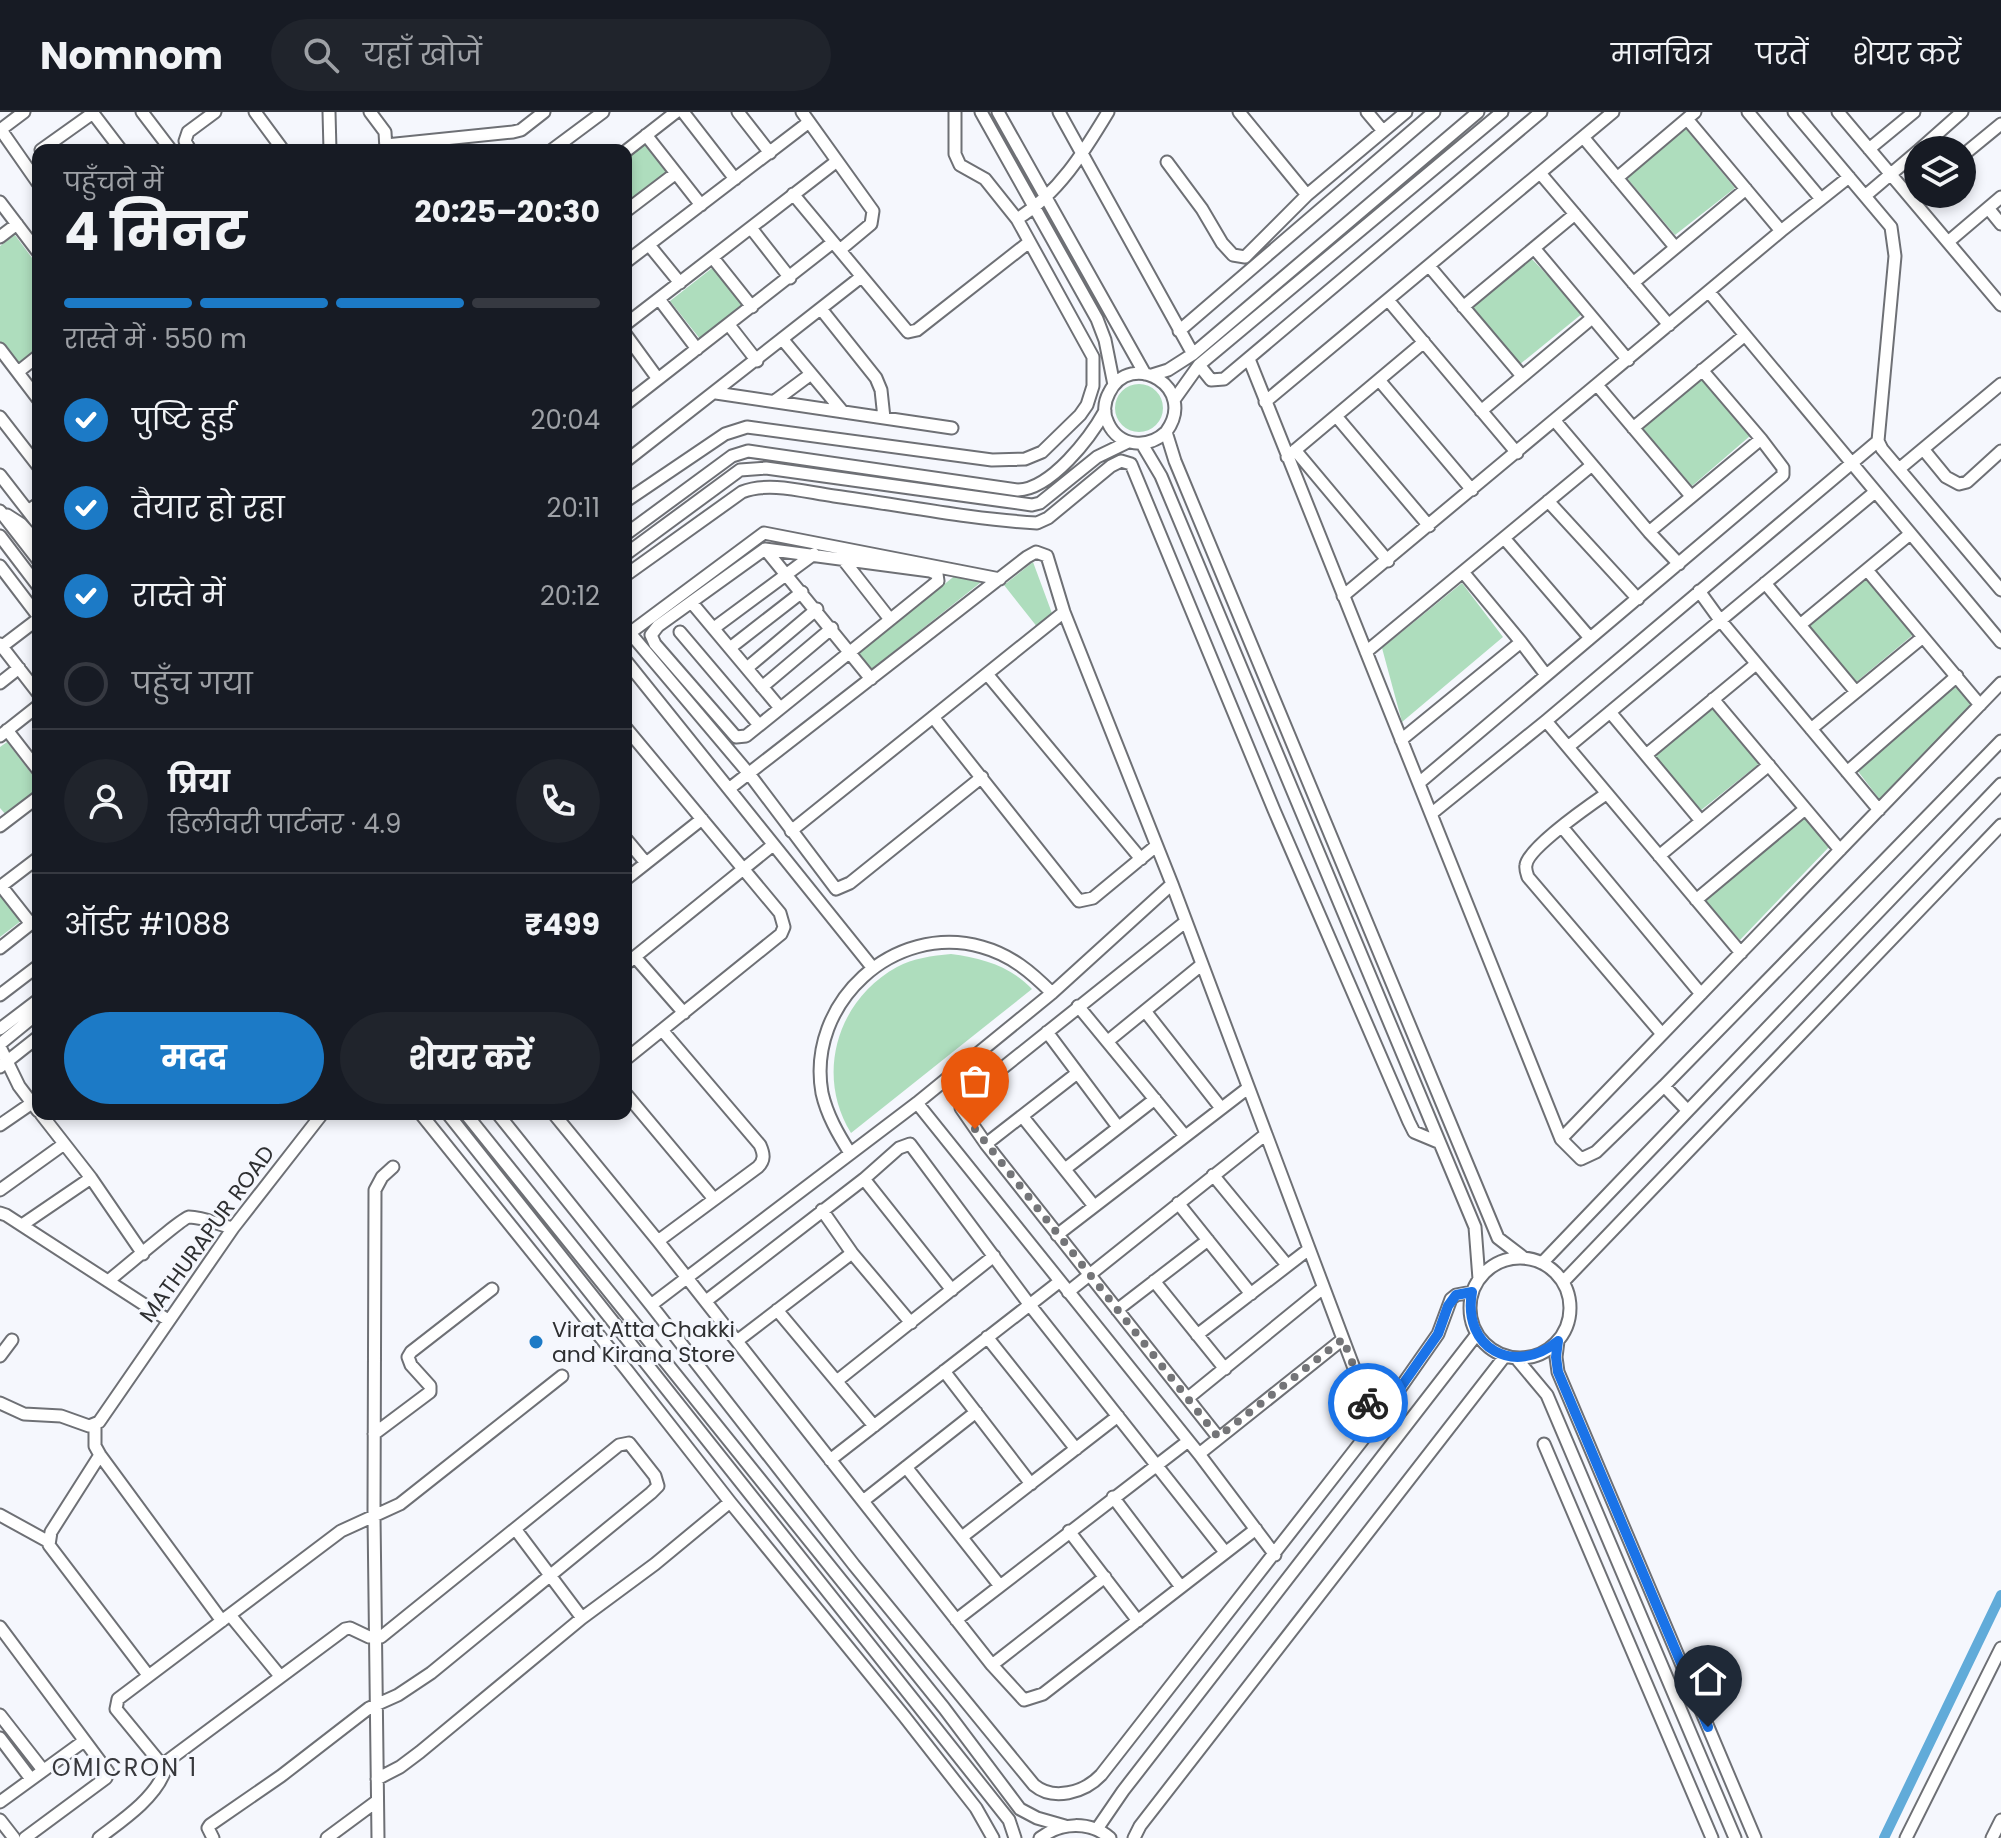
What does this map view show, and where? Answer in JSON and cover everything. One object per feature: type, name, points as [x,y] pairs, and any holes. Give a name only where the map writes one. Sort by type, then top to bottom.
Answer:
[{"type":"street","points":[[24,112],[0,130],[32,175]]},
{"type":"street","points":[[160,112],[146,116],[167,144]]},
{"type":"street","points":[[187,144],[188,132],[215,112]]},
{"type":"street","points":[[255,112],[279,144]]},
{"type":"street","points":[[329,112],[330,144]]},
{"type":"street","points":[[370,112],[385,132],[386,144]]},
{"type":"street","points":[[418,144],[521,130],[544,112]]},
{"type":"street","points":[[560,144],[603,112]]},
{"type":"street","points":[[632,146],[676,112]]},
{"type":"street","points":[[683,112],[735,179]]},
{"type":"street","points":[[738,112],[770,153]]},
{"type":"street","points":[[632,497],[725,434],[747,427],[992,460],[1025,459],[1044,450],[1087,405],[1095,371],[1093,357],[1017,219],[985,179],[960,165],[955,154],[955,112]]},
{"type":"street","points":[[981,112],[1097,319],[1105,340],[1114,385]]},
{"type":"street","points":[[998,112],[1148,375],[1164,382],[1174,400],[1175,414],[1166,432],[1142,444],[1128,442],[1112,430],[1105,411]]},
{"type":"street","points":[[1059,112],[1193,354]]},
{"type":"street","points":[[1017,219],[1047,197],[1082,154],[1108,112]]},
{"type":"street","points":[[1239,112],[1307,195]]},
{"type":"street","points":[[1367,112],[1383,131]]},
{"type":"street","points":[[1167,162],[1202,209],[1222,243],[1239,258],[1245,257],[1307,195],[1406,112]]},
{"type":"street","points":[[1179,331],[1434,112]]},
{"type":"street","points":[[632,530],[732,456],[748,451],[1018,490],[1030,489],[1056,470],[1087,440],[1105,411],[1107,397],[1114,385],[1125,377],[1168,370],[1193,354],[1478,112]]},
{"type":"street","points":[[1174,400],[1199,365],[1502,112]]},
{"type":"street","points":[[1199,365],[1211,380],[1224,379],[1541,112]]},
{"type":"street","points":[[1265,402],[1613,112]]},
{"type":"street","points":[[1748,112],[1821,199]]},
{"type":"street","points":[[1794,112],[1891,227],[1895,239],[1878,441],[2001,590]]},
{"type":"street","points":[[1838,112],[1904,186]]},
{"type":"street","points":[[1934,136],[1962,112]]},
{"type":"street","points":[[50,144],[92,113],[114,144]]},
{"type":"street","points":[[1869,149],[1912,113]]},
{"type":"street","points":[[1617,178],[1691,115],[1781,231]]},
{"type":"street","points":[[632,255],[770,153],[806,117],[874,215],[871,224],[790,278],[632,399]]},
{"type":"street","points":[[1976,145],[2001,124]]},
{"type":"street","points":[[646,135],[701,205]]},
{"type":"street","points":[[1583,137],[1675,247]]},
{"type":"street","points":[[23,163],[32,157]]},
{"type":"street","points":[[632,319],[837,161]]},
{"type":"street","points":[[1865,196],[1904,163]]},
{"type":"street","points":[[632,206],[676,173]]},
{"type":"street","points":[[1540,173],[1669,325]]},
{"type":"street","points":[[1343,596],[1849,177]]},
{"type":"street","points":[[1633,283],[1746,189]]},
{"type":"street","points":[[793,194],[904,329],[912,332],[1028,243]]},
{"type":"street","points":[[1948,242],[2001,197]]},
{"type":"street","points":[[0,202],[32,244]]},
{"type":"street","points":[[1924,208],[2001,305]]},
{"type":"street","points":[[1988,208],[2001,224]]},
{"type":"street","points":[[1463,307],[1575,214]]},
{"type":"street","points":[[0,237],[17,224]]},
{"type":"street","points":[[751,228],[790,278]]},
{"type":"street","points":[[649,245],[680,283]]},
{"type":"street","points":[[1534,248],[1628,360]]},
{"type":"street","points":[[713,258],[752,307]]},
{"type":"street","points":[[1429,266],[1522,376]]},
{"type":"street","points":[[632,456],[861,277]]},
{"type":"street","points":[[1709,292],[2001,642]]},
{"type":"street","points":[[659,299],[697,349]]},
{"type":"street","points":[[1388,300],[1517,453]]},
{"type":"street","points":[[821,309],[876,378],[881,390],[884,418]]},
{"type":"street","points":[[1481,411],[1592,318]]},
{"type":"street","points":[[729,325],[757,361]]},
{"type":"street","points":[[1633,428],[1745,335]]},
{"type":"street","points":[[783,340],[843,412]]},
{"type":"street","points":[[1291,454],[1424,342]]},
{"type":"street","points":[[632,343],[658,379]]},
{"type":"street","points":[[0,349],[32,391]]},
{"type":"street","points":[[1249,359],[1265,402],[1291,454],[1343,596],[1561,1139],[1575,1156],[1586,1159],[1596,1152],[1664,1086],[2001,741]]},
{"type":"street","points":[[18,372],[32,361]]},
{"type":"street","points":[[1419,783],[1785,473],[1761,439],[1702,370]]},
{"type":"street","points":[[776,400],[811,374]]},
{"type":"street","points":[[1379,380],[1472,490]]},
{"type":"street","points":[[1899,469],[2001,384]]},
{"type":"street","points":[[1597,385],[1691,496]]},
{"type":"street","points":[[716,393],[952,428]]},
{"type":"street","points":[[1336,416],[1429,526]]},
{"type":"street","points":[[0,417],[32,458]]},
{"type":"street","points":[[1555,421],[1679,564]]},
{"type":"street","points":[[1166,432],[1181,476],[1498,1238],[1524,1258]]},
{"type":"street","points":[[1649,532],[1761,439]]},
{"type":"street","points":[[1431,814],[1878,441]]},
{"type":"street","points":[[632,550],[740,470],[766,468],[1021,505],[1040,503],[1097,457],[1128,442]]},
{"type":"street","points":[[1142,444],[1161,476],[1475,1227],[1479,1279]]},
{"type":"street","points":[[1923,449],[1946,477],[1959,484],[1967,482],[2000,454]]},
{"type":"street","points":[[1044,450],[1056,470]]},
{"type":"street","points":[[1291,454],[1388,561]]},
{"type":"street","points":[[632,571],[752,488],[790,490],[1037,523],[1048,518],[1116,463],[1127,462],[1135,469],[1274,810],[1409,1122],[1414,1132],[1438,1142]]},
{"type":"street","points":[[1366,652],[1592,465]]},
{"type":"street","points":[[0,475],[32,506]]},
{"type":"street","points":[[1072,477],[1083,489]]},
{"type":"street","points":[[1568,747],[1875,492]]},
{"type":"street","points":[[1548,501],[1638,599]]},
{"type":"street","points":[[0,510],[21,524],[32,536]]},
{"type":"street","points":[[0,510],[32,552]]},
{"type":"street","points":[[632,631],[764,533],[1000,579]]},
{"type":"street","points":[[1800,625],[1910,534]]},
{"type":"street","points":[[0,536],[32,578]]},
{"type":"street","points":[[1504,538],[1590,638]]},
{"type":"street","points":[[765,549],[851,650],[871,679]]},
{"type":"street","points":[[765,549],[814,554],[930,571],[937,574],[936,584],[889,618],[746,736],[732,735],[651,635],[658,626],[765,549]]},
{"type":"street","points":[[730,788],[1036,552],[1047,556],[1064,612],[1172,884],[1200,966],[1375,1424]]},
{"type":"street","points":[[714,628],[814,554]]},
{"type":"street","points":[[842,558],[889,618]]},
{"type":"street","points":[[0,566],[32,610]]},
{"type":"street","points":[[1867,570],[1980,705]]},
{"type":"street","points":[[1463,572],[1546,675]]},
{"type":"street","points":[[1765,583],[1856,692]]},
{"type":"street","points":[[1699,591],[1879,810]]},
{"type":"street","points":[[730,648],[802,592]]},
{"type":"street","points":[[692,603],[780,708]]},
{"type":"street","points":[[747,668],[817,609]]},
{"type":"street","points":[[791,831],[1064,612]]},
{"type":"street","points":[[32,623],[1,646],[32,685]]},
{"type":"street","points":[[762,687],[832,628]]},
{"type":"street","points":[[680,632],[759,725]]},
{"type":"street","points":[[1811,729],[1923,637]]},
{"type":"street","points":[[632,639],[750,775],[833,886],[840,889],[982,777]]},
{"type":"street","points":[[1401,740],[1521,642]]},
{"type":"street","points":[[1646,755],[1756,664]]},
{"type":"street","points":[[0,683],[19,668]]},
{"type":"street","points":[[632,672],[730,788],[872,967]]},
{"type":"street","points":[[987,674],[1141,859]]},
{"type":"street","points":[[1847,772],[1957,676]]},
{"type":"street","points":[[1561,1139],[2001,683]]},
{"type":"street","points":[[1713,699],[1840,850]]},
{"type":"street","points":[[32,711],[4,733],[32,763]]},
{"type":"street","points":[[1610,712],[1701,821]]},
{"type":"street","points":[[933,717],[1079,901],[1093,898],[1156,846]]},
{"type":"street","points":[[1546,721],[1741,953]]},
{"type":"street","points":[[632,735],[780,913],[784,927],[781,934],[632,1054]]},
{"type":"street","points":[[1659,856],[1769,765]]},
{"type":"street","points":[[1542,1263],[2001,784]]},
{"type":"street","points":[[1606,794],[1562,827],[1527,860],[1528,877],[1662,1034]]},
{"type":"street","points":[[1,824],[32,801]]},
{"type":"street","points":[[1696,900],[1805,809]]},
{"type":"street","points":[[632,874],[702,819]]},
{"type":"street","points":[[1563,1282],[2001,825]]},
{"type":"street","points":[[1562,827],[1701,994]]},
{"type":"street","points":[[632,958],[773,845]]},
{"type":"street","points":[[632,846],[646,863]]},
{"type":"street","points":[[32,862],[0,886],[32,919]]},
{"type":"street","points":[[651,1305],[917,1103],[1052,993],[1172,884]]},
{"type":"street","points":[[0,948],[32,923]]},
{"type":"street","points":[[1184,923],[962,1103],[964,1114],[986,1144],[1218,1437]]},
{"type":"street","points":[[850,1153],[832,1124],[822,1092],[821,1058],[829,1025],[845,995],[872,967],[894,955],[922,946],[951,943],[980,946],[1007,956],[1032,972],[1052,993]]},
{"type":"street","points":[[632,962],[684,1013]]},
{"type":"street","points":[[1108,1041],[1200,966]]},
{"type":"street","points":[[0,995],[32,971]]},
{"type":"street","points":[[0,1029],[32,1005]]},
{"type":"street","points":[[1078,1006],[1185,1136]]},
{"type":"street","points":[[1145,1011],[1221,1108]]},
{"type":"street","points":[[32,1018],[0,1045],[4,1064],[32,1103]]},
{"type":"street","points":[[658,1241],[758,1167],[764,1153],[662,1030]]},
{"type":"street","points":[[1047,1032],[1118,1127]]},
{"type":"street","points":[[4,1064],[32,1042]]},
{"type":"street","points":[[986,1144],[1076,1074]]},
{"type":"street","points":[[1664,1086],[1687,1110]]},
{"type":"street","points":[[1057,1235],[1248,1088]]},
{"type":"street","points":[[1065,1169],[1155,1099]]},
{"type":"street","points":[[632,1101],[714,1199]]},
{"type":"street","points":[[917,1103],[1199,1454],[1275,1555]]},
{"type":"street","points":[[0,1125],[32,1111]]},
{"type":"street","points":[[1022,1116],[1094,1206]]},
{"type":"street","points":[[45,1120],[91,1178],[143,1254]]},
{"type":"street","name":"MATHURAPUR ROAD","points":[[95,1426],[233,1228],[317,1120]]},
{"type":"street","points":[[426,1120],[904,1716],[976,1808],[993,1838]]},
{"type":"street","points":[[453,1120],[1009,1820],[1015,1838]]},
{"type":"street","points":[[471,1120],[944,1708],[1020,1809],[1037,1818],[1065,1826],[1085,1825],[1110,1838]]},
{"type":"street","points":[[503,1120],[854,1565],[1034,1785],[1050,1794],[1078,1790],[1101,1775],[1375,1424],[1438,1334],[1451,1299],[1472,1292]]},
{"type":"street","points":[[560,1120],[992,1665],[1024,1700],[1043,1694],[1256,1529]]},
{"type":"street","points":[[1068,1292],[1266,1134]]},
{"type":"street","points":[[0,1190],[64,1144]]},
{"type":"street","points":[[706,1301],[864,1179],[899,1148],[910,1144],[1029,1304],[1225,1552]]},
{"type":"street","points":[[378,1838],[374,1516],[375,1190],[393,1167]]},
{"type":"street","points":[[1213,1175],[1287,1265]]},
{"type":"street","points":[[22,1225],[91,1178]]},
{"type":"street","points":[[864,1179],[952,1290]]},
{"type":"street","points":[[1178,1203],[1251,1294]]},
{"type":"street","points":[[822,1210],[852,1253],[911,1323]]},
{"type":"street","points":[[1,1212],[168,1320]]},
{"type":"street","points":[[108,1281],[183,1219],[196,1218],[233,1228]]},
{"type":"street","points":[[1117,1310],[1208,1240]]},
{"type":"street","points":[[1197,1335],[1309,1249]]},
{"type":"street","points":[[737,1341],[852,1253]]},
{"type":"street","points":[[838,1380],[994,1256]]},
{"type":"street","points":[[1510,1357],[1531,1357],[1546,1351],[1558,1341],[1570,1313],[1569,1297],[1563,1282],[1542,1263],[1524,1258],[1507,1259],[1491,1267],[1479,1279],[1469,1306],[1471,1321],[1477,1334],[1494,1351],[1510,1357],[1535,1378],[1547,1395],[1735,1838]]},
{"type":"street","points":[[1154,1281],[1225,1369]]},
{"type":"street","points":[[830,1460],[1059,1282]]},
{"type":"street","points":[[1188,1398],[1323,1288]]},
{"type":"street","points":[[374,1434],[430,1392],[430,1386],[411,1365],[408,1357],[411,1352],[492,1289]]},
{"type":"street","points":[[777,1310],[874,1426]]},
{"type":"street","points":[[1097,1829],[1123,1791],[1477,1334]]},
{"type":"street","points":[[987,1337],[1076,1449]]},
{"type":"street","points":[[1199,1454],[1343,1339]]},
{"type":"street","points":[[0,1356],[12,1340]]},
{"type":"street","points":[[1558,1341],[1558,1372],[1755,1838]]},
{"type":"street","points":[[1134,1838],[1140,1826],[1510,1357]]},
{"type":"street","points":[[944,1371],[1031,1484]]},
{"type":"street","points":[[99,1838],[127,1816],[163,1777],[162,1765],[115,1706],[118,1699],[341,1531],[400,1504],[562,1376]]},
{"type":"street","points":[[0,1403],[24,1414],[61,1416],[83,1425],[95,1426],[95,1446],[100,1455],[226,1618],[280,1676]]},
{"type":"street","points":[[863,1501],[976,1412]]},
{"type":"street","points":[[962,1537],[1118,1416]]},
{"type":"street","points":[[956,1620],[1187,1442]]},
{"type":"street","points":[[162,1765],[345,1629],[381,1637],[625,1443],[629,1443],[655,1476],[658,1482],[656,1489],[431,1673],[398,1695],[376,1705],[215,1821],[208,1828],[213,1838]]},
{"type":"street","points":[[1544,1444],[1712,1838]]},
{"type":"street","points":[[49,1542],[51,1532],[100,1455]]},
{"type":"street","points":[[906,1467],[1000,1586]]},
{"type":"street","points":[[1113,1497],[1181,1587]]},
{"type":"street","points":[[377,1779],[400,1767],[437,1739],[582,1618],[655,1564],[730,1502]]},
{"type":"street","points":[[0,1515],[49,1542],[148,1675]]},
{"type":"street","points":[[516,1530],[582,1618]]},
{"type":"street","points":[[1069,1531],[1138,1621]]},
{"type":"street","points":[[992,1665],[1105,1577]]},
{"type":"street","points":[[0,1627],[107,1769],[108,1775],[25,1838]]},
{"type":"street","points":[[1906,1838],[2001,1648]]},
{"type":"street","points":[[943,1672],[944,1708]]},
{"type":"street","points":[[904,1716],[917,1705]]},
{"type":"street","points":[[0,1715],[43,1770]]},
{"type":"street","points":[[0,1738],[31,1779]]},
{"type":"street","points":[[0,1802],[84,1741]]},
{"type":"street","points":[[327,1838],[377,1801]]},
{"type":"street","points":[[0,1820],[14,1838]]},
{"type":"street","points":[[1992,1838],[2001,1820]]},
{"type":"street","points":[[1040,1838],[1065,1826]]},
{"type":"green space","points":[[1686,129],[1735,188],[1675,235],[1626,177]]},
{"type":"green space","points":[[646,140],[670,171],[632,200],[632,150]]},
{"type":"green space","points":[[15,235],[32,258],[32,357],[19,367],[0,342],[0,246]]},
{"type":"green space","points":[[1531,258],[1583,313],[1519,365],[1470,307]]},
{"type":"green space","points":[[716,265],[746,304],[700,339],[670,301]]},
{"type":"green space","points":[[1703,378],[1750,436],[1692,486],[1642,428]]},
{"type":"green space","points":[[1139,384],[1156,391],[1163,408],[1156,425],[1139,432],[1122,425],[1115,408],[1122,391]]},
{"type":"green space","points":[[1033,562],[1053,616],[1038,628],[1004,585]]},
{"type":"green space","points":[[957,574],[985,579],[868,672],[856,655]]},
{"type":"green space","points":[[1867,575],[1914,634],[1855,683],[1807,624]]},
{"type":"green space","points":[[1462,583],[1503,637],[1402,722],[1382,648]]},
{"type":"green space","points":[[1955,683],[1973,705],[1880,800],[1857,770]]},
{"type":"green space","points":[[1713,705],[1760,763],[1700,811],[1653,755]]},
{"type":"green space","points":[[7,742],[32,774],[32,796],[6,815],[0,808],[0,747]]},
{"type":"green space","points":[[1803,815],[1829,847],[1740,940],[1704,900]]},
{"type":"green space","points":[[0,895],[21,921],[0,937]]},
{"type":"green space","points":[[951,954],[995,964],[1032,989],[851,1133],[840,1111],[834,1064],[838,1041],[847,1019],[859,999],[876,981],[897,967],[916,959]]},
{"type":"waterway","points":[[1884,1838],[2001,1595]]},
{"type":"way so far","points":[[975,1129],[1218,1437],[1343,1339],[1368,1403]]},
{"type":"place","name":"Virat Atta Chakki and Kirana Store","points":[[536,1342]]},
{"type":"district","name":"OMICRON 1","points":[[125,1767]]},
{"type":"route","points":[[1368,1403],[1375,1424],[1438,1334],[1451,1299],[1456,1295],[1472,1292],[1469,1306],[1477,1334],[1485,1344],[1505,1356],[1531,1357],[1546,1351],[1558,1341],[1558,1372],[1708,1727]]}]
